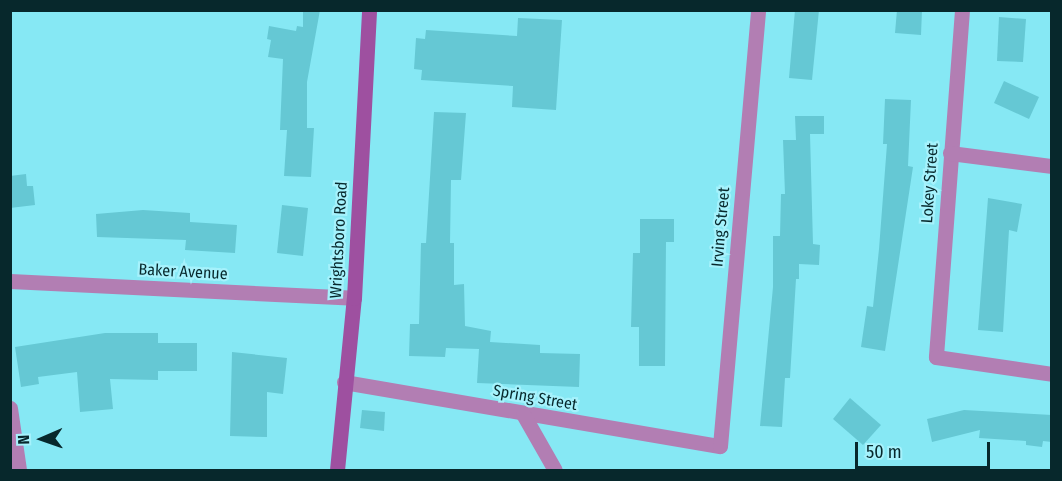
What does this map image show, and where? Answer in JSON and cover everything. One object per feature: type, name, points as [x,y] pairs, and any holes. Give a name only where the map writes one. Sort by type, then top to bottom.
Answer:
[{"type":"main road","name":"Wrightsboro Road","points":[[337,471],[354,298],[369,10]]},
{"type":"street","name":"Irving Street","points":[[720,446],[758,10]]},
{"type":"street","name":"Lokey Street","points":[[962,10],[936,357],[1052,374]]},
{"type":"street","points":[[950,153],[1052,166]]},
{"type":"street","name":"Baker Avenue","points":[[10,281],[354,298]]},
{"type":"street","name":"Spring Street","points":[[344,382],[720,446]]},
{"type":"street","points":[[10,408],[19,471]]},
{"type":"street","points":[[523,414],[555,471]]},
{"type":"building","points":[[303,10],[320,10],[307,82],[307,128],[314,128],[311,177],[284,176],[287,130],[280,130],[283,59],[268,57],[271,40],[267,39],[269,26],[296,31],[297,26],[303,27]]},
{"type":"building","points":[[795,10],[819,10],[812,80],[789,78]]},
{"type":"building","points":[[897,10],[922,10],[921,35],[895,33]]},
{"type":"building","points":[[999,17],[1026,19],[1023,62],[997,61]]},
{"type":"building","points":[[518,18],[562,20],[556,110],[512,107],[513,86],[421,80],[422,70],[414,69],[416,38],[425,39],[426,30],[517,36]]},
{"type":"building","points":[[1004,81],[1039,97],[1029,119],[994,103]]},
{"type":"building","points":[[885,99],[911,100],[908,166],[913,167],[885,351],[861,347],[867,306],[873,307],[879,249],[887,144],[883,144]]},
{"type":"building","points":[[434,112],[466,113],[461,180],[451,180],[450,243],[454,243],[454,285],[464,284],[465,326],[491,331],[490,342],[540,345],[540,353],[580,354],[579,387],[477,383],[479,349],[446,348],[445,357],[409,356],[410,324],[419,324],[421,243],[426,243]]},
{"type":"building","points":[[795,116],[824,116],[824,134],[810,134],[813,244],[820,245],[819,265],[799,264],[799,279],[796,279],[790,378],[785,378],[782,427],[760,426],[773,287],[773,236],[780,236],[781,194],[785,194],[783,140],[796,140]]},
{"type":"building","points":[[26,174],[27,186],[33,186],[35,205],[10,208],[10,176]]},
{"type":"building","points":[[988,198],[1022,204],[1017,232],[1009,230],[1003,332],[978,330]]},
{"type":"building","points":[[282,205],[308,208],[303,256],[277,253]]},
{"type":"building","points":[[143,210],[190,213],[190,222],[237,225],[235,253],[185,250],[186,240],[97,237],[96,214]]},
{"type":"building","points":[[640,219],[674,219],[674,242],[666,242],[665,366],[639,366],[639,327],[631,327],[633,253],[640,253]]},
{"type":"building","points":[[105,333],[158,333],[158,343],[197,343],[197,371],[158,371],[158,380],[110,379],[113,409],[80,412],[77,372],[38,377],[39,384],[21,387],[15,347]]},
{"type":"building","points":[[232,352],[287,358],[283,394],[267,392],[267,437],[230,436]]},
{"type":"building","points":[[850,398],[881,425],[863,445],[833,419]]},
{"type":"building","points":[[362,410],[385,412],[384,431],[360,428]]},
{"type":"building","points":[[964,410],[1052,415],[1052,442],[1043,441],[1042,447],[1026,445],[1026,441],[979,438],[980,430],[932,442],[927,419]]}]
